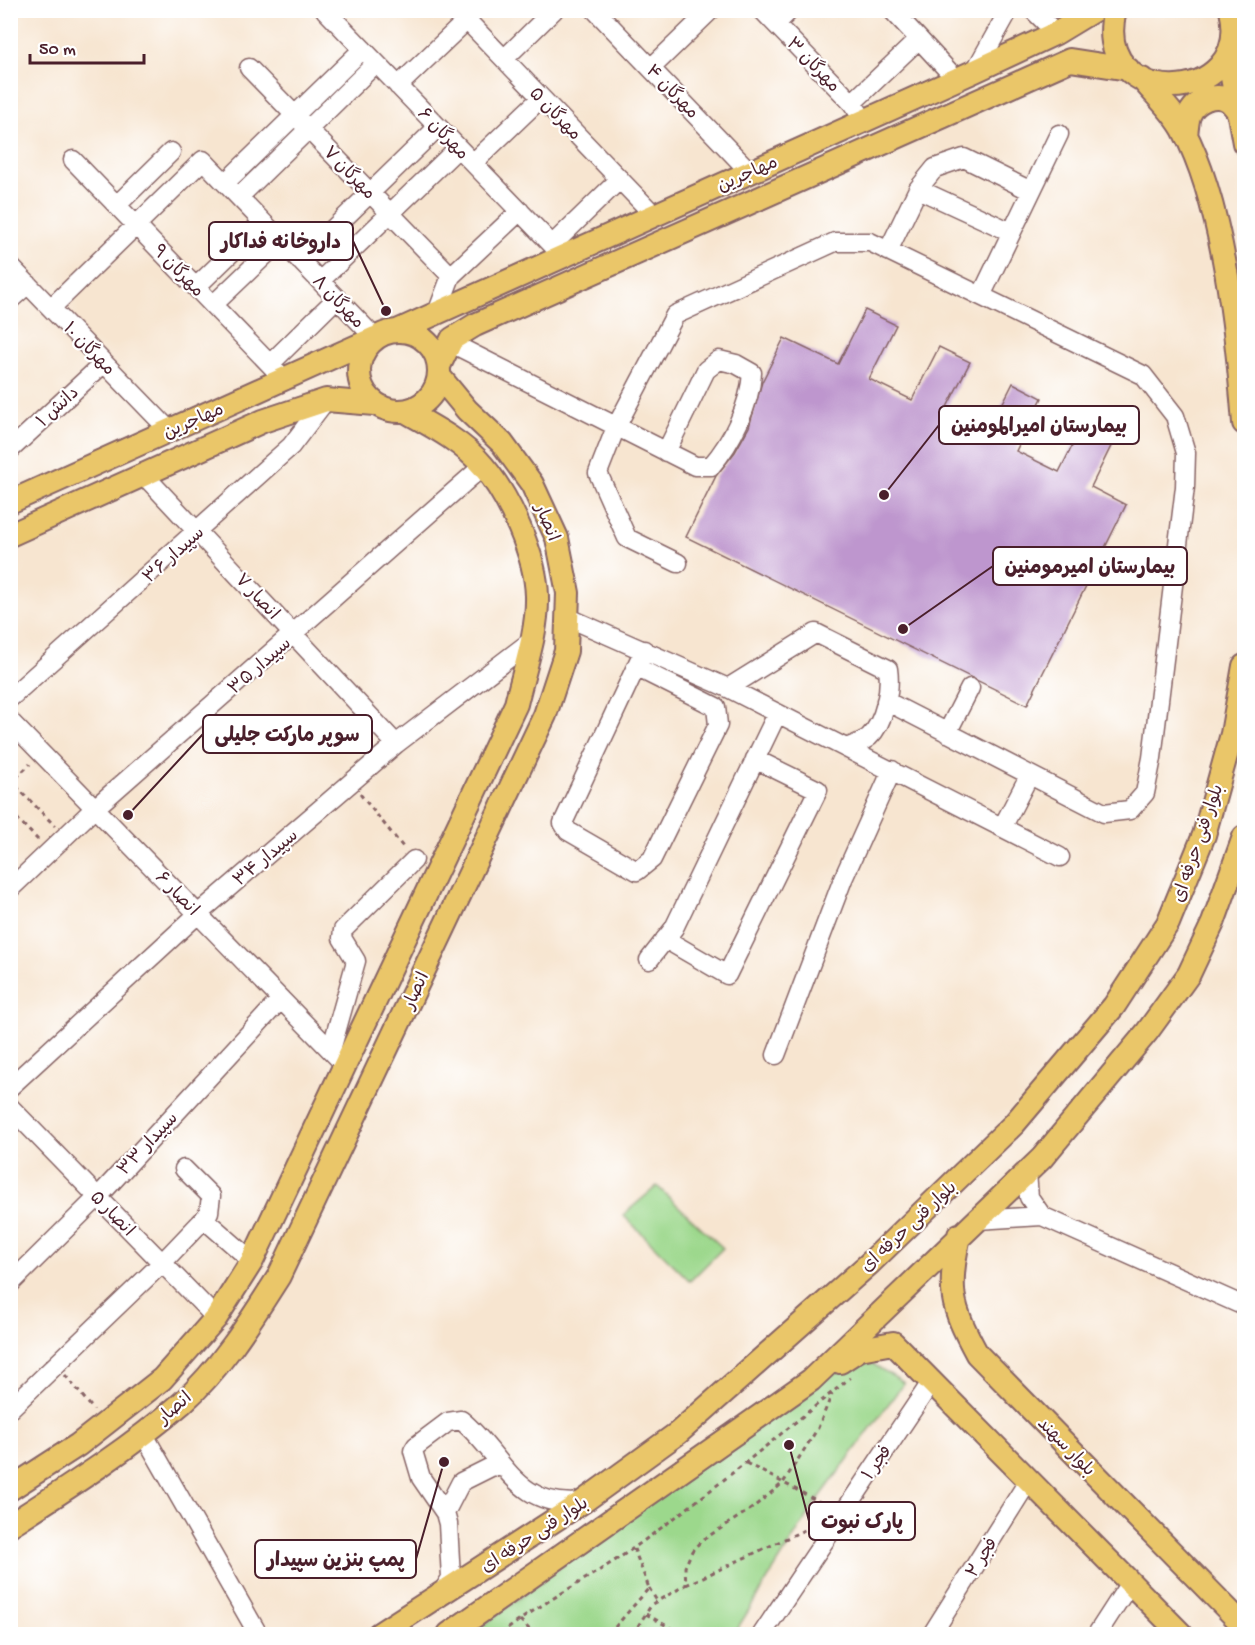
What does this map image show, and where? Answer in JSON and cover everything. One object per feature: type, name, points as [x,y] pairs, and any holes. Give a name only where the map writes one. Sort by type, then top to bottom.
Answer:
[{"type":"main road","name":"مهاجرین","points":[[397,331],[437,313],[558,250],[654,215],[750,172],[858,112],[966,75],[1056,33],[1094,10]]},
{"type":"main road","points":[[1115,10],[1113,36],[1116,49],[1181,126],[1203,171],[1226,274],[1245,423]]},
{"type":"main road","points":[[1231,10],[1233,33],[1229,52],[1245,143]]},
{"type":"main road","name":"مهاجرین","points":[[439,371],[452,339],[475,325],[1070,60],[1135,74],[1169,88],[1192,85],[1209,76],[1229,52]]},
{"type":"main road","points":[[1186,135],[1189,116],[1194,106],[1207,99],[1220,97],[1230,101],[1239,113]]},
{"type":"main road","points":[[858,112],[876,145]]},
{"type":"main road","points":[[750,172],[759,197]]},
{"type":"main road","points":[[397,331],[420,337],[429,344],[439,371],[436,386],[424,403],[405,411],[394,412],[375,404],[362,387],[359,366],[367,347],[375,338],[397,331]]},
{"type":"main road","name":"مهاجرین","points":[[10,502],[169,430],[277,372],[375,338]]},
{"type":"main road","name":"انصار","points":[[15,1514],[96,1470],[183,1402],[237,1342],[279,1276],[545,716],[566,651],[568,593],[557,538],[532,484],[502,443],[466,410],[439,371]]},
{"type":"main road","name":"مهاجرین","points":[[10,535],[263,421],[326,400],[375,404]]},
{"type":"main road","name":"انصار","points":[[10,1489],[106,1424],[162,1379],[216,1318],[252,1261],[338,1058],[460,824],[516,704],[531,641],[537,596],[527,548],[506,500],[483,466],[446,434],[405,411]]},
{"type":"main road","name":"بلوار فنی حرفه ای","points":[[379,1635],[585,1502],[678,1433],[870,1263],[1014,1124],[1114,1006],[1168,924],[1204,836],[1232,734],[1245,666]]},
{"type":"main road","points":[[460,824],[488,837]]},
{"type":"main road","name":"بلوار فنی حرفه ای","points":[[449,1635],[811,1380],[1042,1158],[1148,1032],[1189,974],[1213,923],[1245,837]]},
{"type":"main road","points":[[338,1058],[369,1086]]},
{"type":"main road","name":"بلوار سهند","points":[[959,1236],[951,1277],[955,1307],[957,1317],[977,1354],[1245,1626]]},
{"type":"main road","points":[[811,1380],[860,1349],[893,1343],[1180,1635]]},
{"type":"street","name":"مهرگان ۶","points":[[325,10],[558,250]]},
{"type":"street","points":[[504,59],[554,10]]},
{"type":"street","name":"مهرگان ۴","points":[[595,10],[750,172]]},
{"type":"street","points":[[651,68],[711,10]]},
{"type":"street","name":"مهرگان ۳","points":[[762,10],[858,112]]},
{"type":"street","points":[[776,24],[790,10]]},
{"type":"street","points":[[892,10],[919,39],[966,75],[1009,10]]},
{"type":"street","points":[[1033,10],[1056,33]]},
{"type":"street","points":[[398,86],[462,15]]},
{"type":"street","name":"مهرگان ۵","points":[[462,15],[654,215]]},
{"type":"street","points":[[1229,52],[1245,30]]},
{"type":"street","points":[[858,112],[919,39]]},
{"type":"street","points":[[225,183],[363,49]]},
{"type":"street","points":[[238,197],[376,63]]},
{"type":"street","name":"مهرگان ۷","points":[[249,68],[451,276]]},
{"type":"street","points":[[473,163],[542,98]]},
{"type":"street","points":[[300,261],[438,127]]},
{"type":"street","points":[[981,296],[1059,134]]},
{"type":"street","points":[[320,281],[458,148]]},
{"type":"street","points":[[117,205],[171,153]]},
{"type":"street","points":[[888,251],[918,189],[935,168],[964,158],[1031,191]]},
{"type":"street","name":"مهرگان ۹","points":[[74,160],[277,372]]},
{"type":"street","name":"مهرگان ۸","points":[[136,225],[203,160],[375,338]]},
{"type":"street","points":[[558,250],[620,179]]},
{"type":"street","points":[[918,189],[1011,232]]},
{"type":"street","points":[[437,313],[451,276],[520,211]]},
{"type":"street","points":[[196,287],[263,222]]},
{"type":"street","points":[[51,308],[136,225]]},
{"type":"street","points":[[213,305],[280,240]]},
{"type":"street","points":[[678,563],[627,538],[598,473],[616,426],[675,315],[835,242],[870,242],[1143,375],[1174,416],[1186,453],[1185,487],[1145,793],[1130,810],[1104,813],[886,701]]},
{"type":"street","name":"مهرگان ۱۰","points":[[10,266],[169,430]]},
{"type":"street","points":[[10,300],[27,284]]},
{"type":"street","points":[[277,372],[337,298]]},
{"type":"street","points":[[451,343],[666,452],[695,466],[711,466],[724,451],[751,391],[752,373],[736,364],[720,360],[706,370],[666,452]]},
{"type":"street","name":"دانش ۱","points":[[10,450],[104,363]]},
{"type":"street","name":"سپیدار ۳۶","points":[[10,698],[198,532],[291,446],[326,400]]},
{"type":"street","name":"سپیدار ۳۵","points":[[10,889],[95,808],[294,635],[483,466]]},
{"type":"street","name":"انصار ۷","points":[[144,475],[396,744]]},
{"type":"street","points":[[567,617],[728,688],[1060,856]]},
{"type":"street","points":[[728,688],[816,633],[888,669],[891,686],[878,724],[868,738],[847,748]]},
{"type":"street","name":"سپیدار ۳۴","points":[[10,1087],[198,914],[396,744],[531,641]]},
{"type":"street","points":[[636,667],[716,707],[718,725],[652,860],[637,871],[568,831],[563,823],[636,667],[644,650]]},
{"type":"street","points":[[947,733],[970,688]]},
{"type":"street","points":[[649,960],[674,928],[777,714]]},
{"type":"street","name":"انصار ۶","points":[[10,722],[338,1058]]},
{"type":"street","points":[[665,939],[727,975],[818,790],[755,759]]},
{"type":"street","points":[[776,1055],[843,879],[892,770]]},
{"type":"street","points":[[1003,826],[1029,776]]},
{"type":"street","points":[[338,1058],[356,961],[342,938],[343,930],[414,860]]},
{"type":"street","name":"سپیدار ۳۳","points":[[10,1284],[98,1197],[281,999]]},
{"type":"street","name":"انصار ۵","points":[[10,1107],[216,1318]]},
{"type":"street","points":[[1042,1158],[1027,1173],[1029,1197],[1042,1216]]},
{"type":"street","points":[[10,1409],[161,1264],[204,1219],[209,1212],[211,1196],[184,1169]]},
{"type":"street","points":[[978,1220],[1042,1216],[1245,1306]]},
{"type":"street","points":[[204,1219],[252,1261]]},
{"type":"street","name":"فجر ۱","points":[[762,1635],[932,1381]]},
{"type":"street","points":[[441,1595],[451,1578],[452,1556],[445,1513],[416,1467],[412,1451],[448,1422],[461,1420],[472,1428],[518,1483],[552,1503],[585,1502]]},
{"type":"street","points":[[143,1433],[258,1635]]},
{"type":"street","points":[[445,1513],[461,1482],[494,1466],[504,1468]]},
{"type":"street","name":"فجر ۲","points":[[932,1635],[1029,1480]]},
{"type":"street","points":[[1097,1635],[1130,1583]]},
{"type":"path","points":[[41,752],[11,782],[65,836]]},
{"type":"path","points":[[352,783],[414,860]]},
{"type":"path","points":[[10,811],[50,852]]},
{"type":"path","points":[[57,1365],[106,1424]]},
{"type":"path","points":[[501,1635],[520,1620],[633,1548],[746,1463],[851,1378]]},
{"type":"path","points":[[686,1585],[686,1567],[692,1551],[701,1541],[751,1509],[783,1483],[818,1428],[832,1393]]},
{"type":"path","points":[[746,1463],[783,1483],[838,1519]]},
{"type":"path","points":[[633,1635],[657,1601],[810,1526],[838,1519]]},
{"type":"path","points":[[633,1548],[649,1588],[657,1601]]},
{"type":"path","points":[[609,1635],[649,1588]]},
{"type":"path","points":[[646,1614],[681,1635]]},
{"type":"path","points":[[520,1620],[534,1635]]},
{"type":"green space","points":[[657,1186],[723,1248],[690,1281],[623,1215]]},
{"type":"green space","points":[[832,1360],[873,1364],[904,1383],[812,1508],[734,1634],[472,1634]]},
{"type":"building","points":[[865,310],[896,325],[869,379],[912,400],[939,347],[970,362],[943,415],[986,436],[1013,383],[1042,398],[1016,451],[1059,472],[1086,419],[1117,434],[1091,487],[1126,505],[1027,705],[686,537],[716,476],[735,452],[749,427],[762,382],[784,338],[838,364]]},
{"type":"place","name":"داروخانه فداکار","points":[[386,311]]},
{"type":"place","name":"بیمارستان امیرالمومنین","points":[[884,495]]},
{"type":"place","name":"بیمارستان امیرمومنین","points":[[903,629]]},
{"type":"place","name":"سوپر مارکت جلیلی","points":[[128,815]]},
{"type":"place","name":"پارک نبوت","points":[[789,1445]]},
{"type":"place","name":"پمپ بنزین سپیدار","points":[[444,1462]]}]
